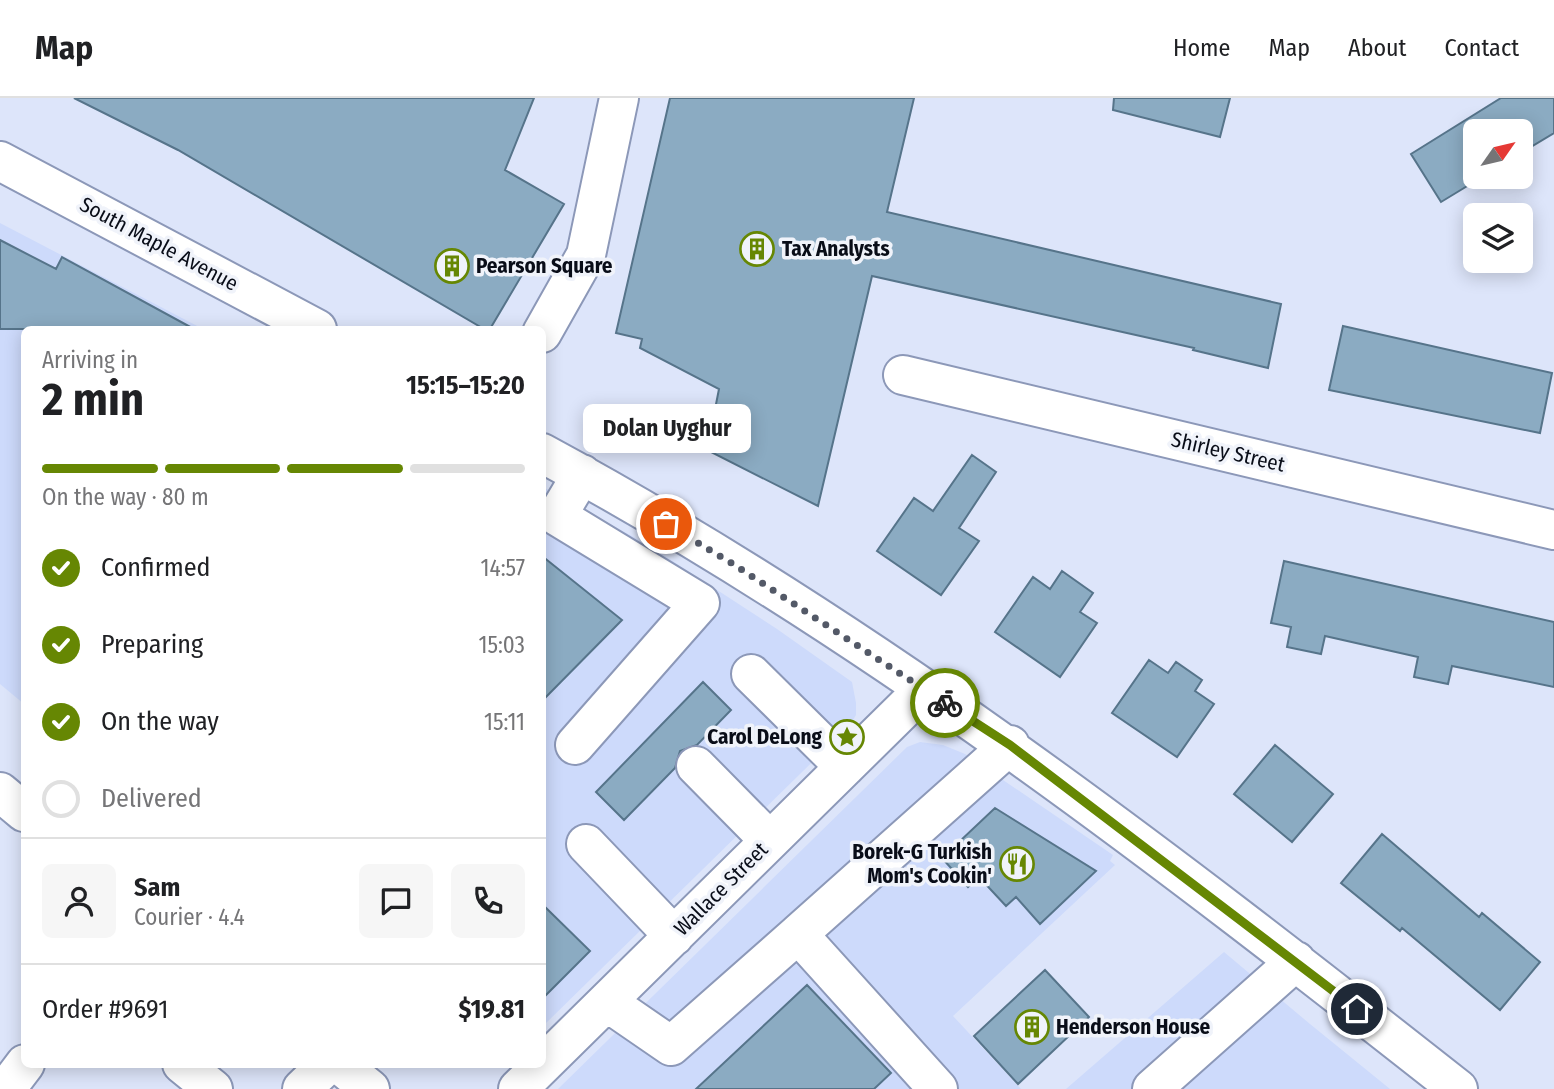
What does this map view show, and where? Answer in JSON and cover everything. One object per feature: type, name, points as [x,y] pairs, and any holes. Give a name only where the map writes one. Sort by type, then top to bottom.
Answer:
[{"type":"street","points":[[546,326],[586,255],[619,98]]},
{"type":"street","name":"South Maple Avenue","points":[[5,171],[311,326]]},
{"type":"street","name":"Shirley Street","points":[[903,375],[1554,530]]},
{"type":"street","points":[[546,455],[730,562],[1010,745],[1296,961],[1458,1089]]},
{"type":"street","points":[[582,474],[557,516],[700,603]]},
{"type":"street","points":[[575,745],[700,603],[730,562]]},
{"type":"street","points":[[751,674],[845,767]]},
{"type":"street","name":"Wallace Street","points":[[546,1062],[924,689]]},
{"type":"street","points":[[607,1002],[671,1046],[1010,745]]},
{"type":"street","points":[[696,766],[769,840]]},
{"type":"street","points":[[0,792],[21,810]]},
{"type":"street","points":[[586,844],[674,936]]},
{"type":"street","points":[[798,934],[938,1089]]},
{"type":"street","points":[[1152,1089],[1296,961]]},
{"type":"street","points":[[6,1089],[22,1068]]},
{"type":"street","points":[[187,1068],[212,1089]]},
{"type":"street","points":[[302,1089],[324,1068]]},
{"type":"street","points":[[344,1068],[370,1089]]},
{"type":"street","name":"Wallace Street","points":[[518,1089],[539,1068]]},
{"type":"shaded area","points":[[0,223],[197,326],[21,326],[21,702],[0,684]]},
{"type":"shaded area","points":[[546,489],[648,545],[777,629],[852,682],[856,715],[850,725],[546,1023]]},
{"type":"shaded area","points":[[920,742],[943,745],[965,754],[1113,855],[1110,861],[1115,865],[953,1016],[1021,1089],[558,1089],[907,747]]},
{"type":"shaded area","points":[[1224,952],[1310,1024],[1390,1089],[1066,1089]]},
{"type":"building","name":"Pearson Square","points":[[74,98],[534,98],[505,170],[564,204],[492,326],[479,326],[178,150]]},
{"type":"building","name":"Tax Analysts","points":[[670,98],[914,98],[887,212],[1281,304],[1268,368],[1193,350],[1194,348],[872,276],[818,506],[707,450],[719,389],[640,348],[642,339],[616,333]]},
{"type":"building","points":[[1114,98],[1230,98],[1220,137],[1113,110]]},
{"type":"building","points":[[1501,98],[1554,98],[1554,133],[1533,146],[1533,119],[1467,119]]},
{"type":"building","points":[[1463,122],[1463,189],[1441,202],[1411,154]]},
{"type":"building","points":[[0,240],[56,269],[62,257],[188,326],[21,326],[21,329],[0,329]]},
{"type":"building","points":[[1343,326],[1552,373],[1540,433],[1329,390]]},
{"type":"building","points":[[972,455],[996,472],[959,528],[979,541],[941,595],[877,551],[914,498],[933,511]]},
{"type":"building","points":[[546,559],[622,620],[546,697]]},
{"type":"building","points":[[1284,561],[1554,622],[1554,687],[1452,666],[1448,684],[1414,677],[1418,657],[1325,636],[1321,654],[1287,647],[1291,627],[1271,623]]},
{"type":"building","points":[[1062,571],[1093,593],[1080,612],[1097,623],[1060,677],[995,632],[1033,577],[1050,589]]},
{"type":"building","points":[[1149,660],[1168,673],[1176,662],[1202,680],[1195,691],[1214,704],[1177,757],[1112,713]]},
{"type":"building","points":[[703,682],[731,710],[697,745],[680,751],[675,768],[624,820],[596,792]]},
{"type":"building","points":[[1275,745],[1333,794],[1292,842],[1234,794]]},
{"type":"building","name":"Borek-G Turkish Mom's Cookin'","points":[[995,808],[1096,871],[1040,924],[1016,897],[1006,906],[979,877],[968,887],[942,858]]},
{"type":"building","points":[[1382,834],[1479,917],[1482,913],[1540,962],[1500,1010],[1402,928],[1400,931],[1341,883]]},
{"type":"building","points":[[546,908],[590,951],[546,995]]},
{"type":"building","name":"Henderson House","points":[[1045,970],[1089,1017],[1018,1084],[974,1036]]},
{"type":"building","points":[[807,985],[891,1073],[874,1089],[696,1089]]},
{"type":"way so far","points":[[666,524],[730,562],[945,703]]},
{"type":"place","name":"Tax Analysts","points":[[757,249]]},
{"type":"place","name":"Pearson Square","points":[[452,266]]},
{"type":"place","name":"Dolan Uyghur","points":[[666,524]]},
{"type":"place","name":"Carol DeLong","points":[[847,737]]},
{"type":"place","name":"Borek-G Turkish Mom's Cookin'","points":[[1017,864]]},
{"type":"place","name":"Henderson House","points":[[1032,1027]]},
{"type":"route","points":[[945,703],[1010,745],[1357,1009]]}]
